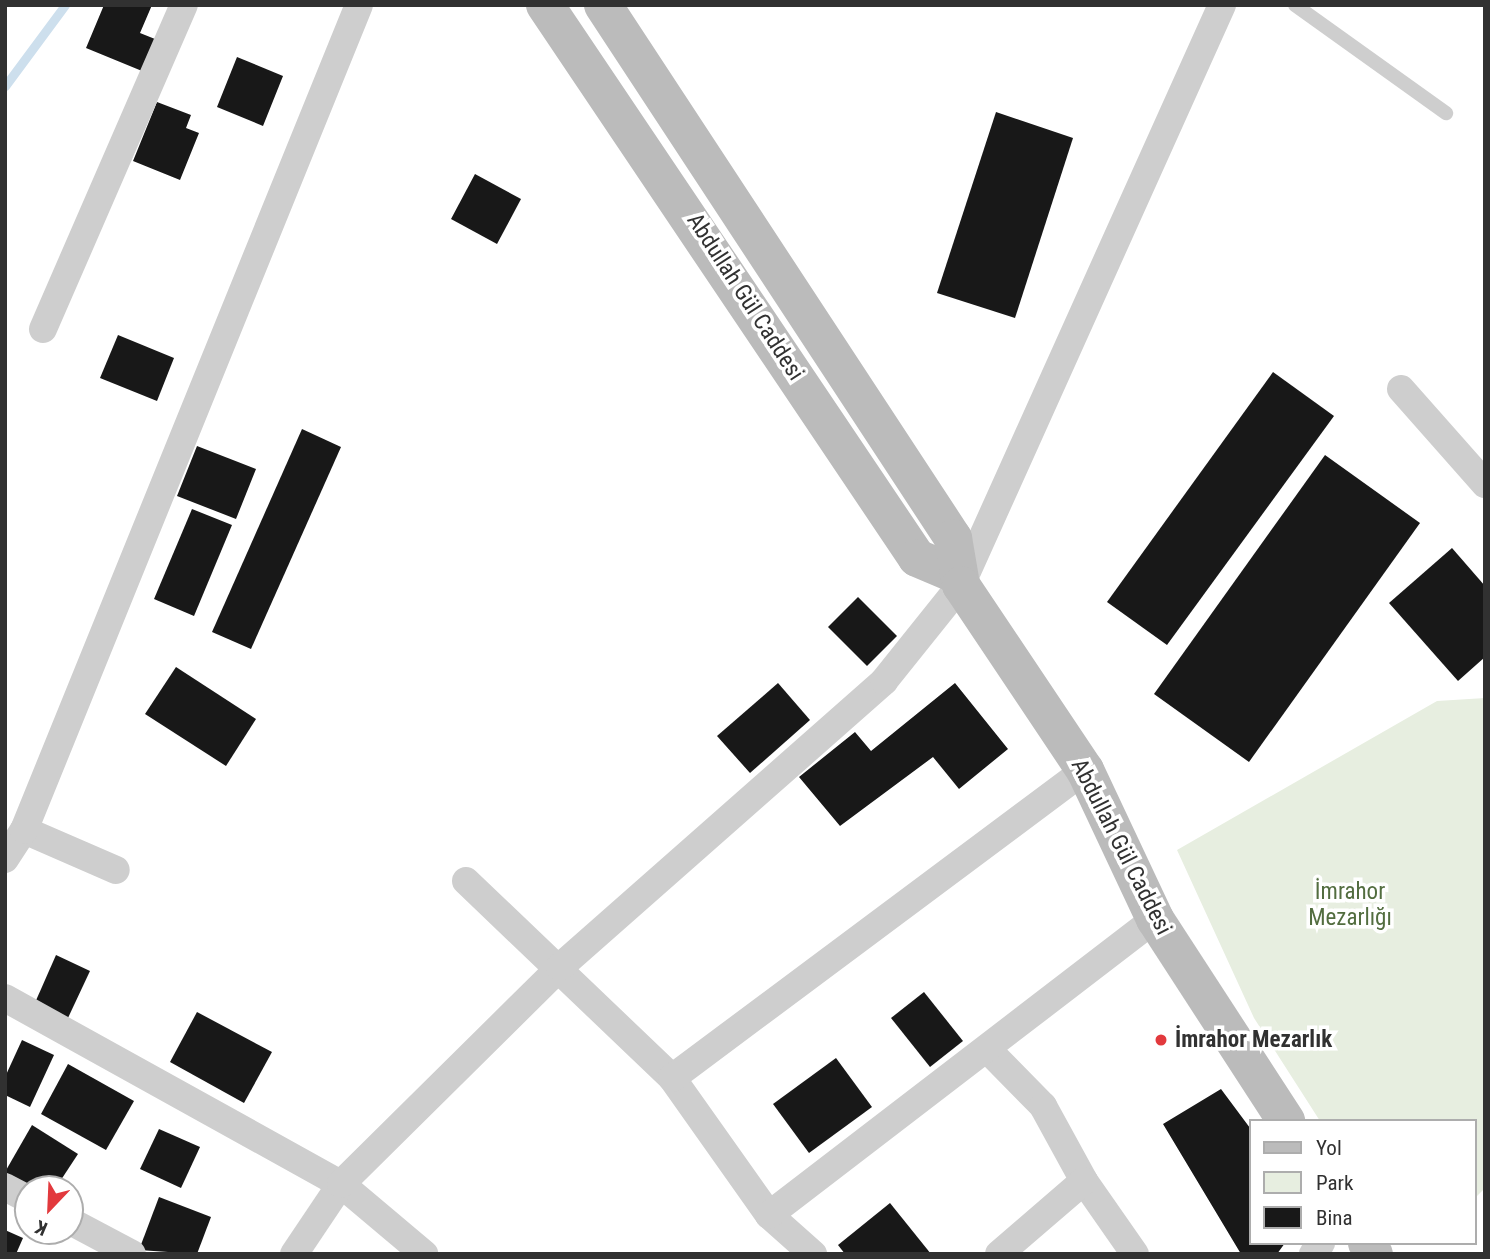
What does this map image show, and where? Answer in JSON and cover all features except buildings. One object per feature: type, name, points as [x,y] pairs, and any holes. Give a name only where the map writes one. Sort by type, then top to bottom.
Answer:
[{"type":"street","points":[[43,329],[184,5]]},
{"type":"street","points":[[5,859],[24,830],[359,5]]},
{"type":"street","name":"Abdullah Gül Caddesi","points":[[545,5],[917,558],[958,580]]},
{"type":"street","name":"Abdullah Gül Caddesi","points":[[603,5],[953,538],[958,580],[1085,770],[1155,919],[1285,1119]]},
{"type":"street","points":[[294,1254],[341,1184],[560,967],[884,681],[958,580],[1222,5]]},
{"type":"street","points":[[1401,389],[1485,484]]},
{"type":"street","points":[[672,1078],[1085,770]]},
{"type":"street","points":[[24,830],[116,870]]},
{"type":"street","points":[[466,881],[560,967],[672,1078],[769,1215],[813,1254]]},
{"type":"street","points":[[769,1215],[1155,919]]},
{"type":"street","points":[[5,998],[341,1184],[424,1254]]},
{"type":"street","points":[[987,1049],[1043,1106],[1084,1181],[1135,1254]]},
{"type":"street","points":[[999,1254],[1084,1181]]},
{"type":"street","points":[[84,1228],[132,1254]]},
{"type":"lane","points":[[1296,5],[1446,113]]},
{"type":"green space","name":"İmrahor Mezarlığı","points":[[1485,698],[1485,1188],[1476,1197],[1476,1119],[1319,1119],[1254,1018],[1177,850],[1437,701]]},
{"type":"waterway","points":[[5,86],[65,5]]},
{"type":"place","name":"İmrahor Mezarlık","points":[[1161,1040]]}]
